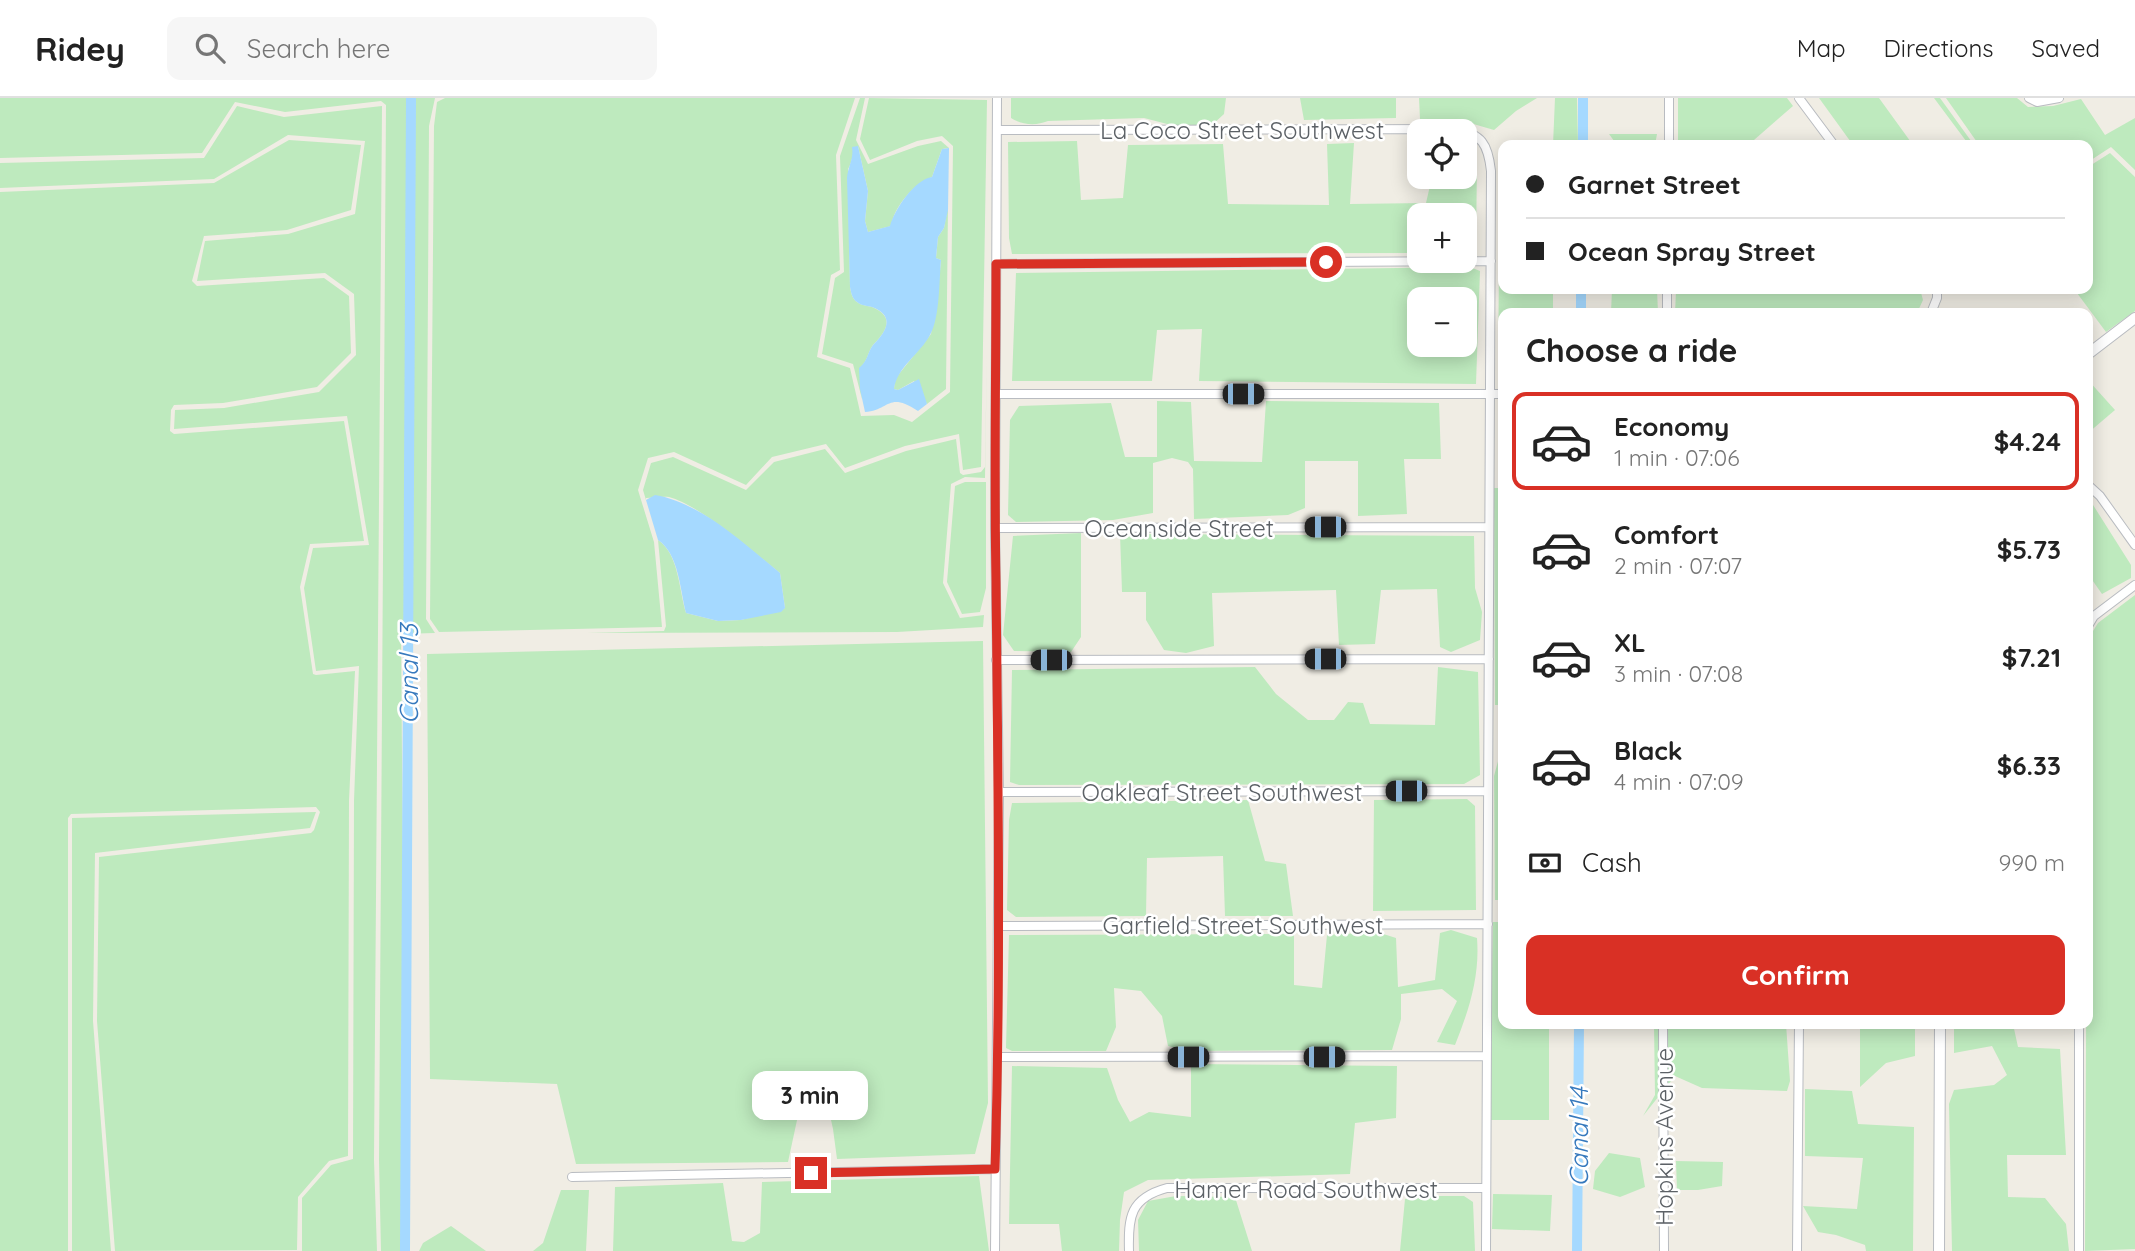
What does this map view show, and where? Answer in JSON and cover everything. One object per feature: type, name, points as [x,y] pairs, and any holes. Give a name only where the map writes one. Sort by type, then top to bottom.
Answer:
[{"type":"street","points":[[995,1251],[999,1058],[995,528],[998,98]]},
{"type":"street","points":[[1669,98],[1669,140]]},
{"type":"street","points":[[1799,98],[1831,140]]},
{"type":"street","points":[[2029,98],[2038,102],[2059,98]]},
{"type":"street","name":"La Coco Street Southwest","points":[[998,130],[1455,129],[1471,132],[1483,142],[1489,156],[1491,261]]},
{"type":"street","points":[[996,264],[1491,261],[1486,1251]]},
{"type":"street","points":[[2093,350],[2135,318]]},
{"type":"street","points":[[996,394],[1498,394]]},
{"type":"street","points":[[2093,490],[2135,545]]},
{"type":"street","name":"Oceanside Street","points":[[995,528],[1489,527]]},
{"type":"street","points":[[2093,618],[2135,585]]},
{"type":"street","points":[[996,660],[1489,659]]},
{"type":"street","name":"Oakleaf Street Southwest","points":[[999,792],[1488,791]]},
{"type":"street","name":"Garfield Street Southwest","points":[[998,926],[1488,924]]},
{"type":"street","name":"Hopkins Avenue","points":[[1663,1029],[1664,1251]]},
{"type":"street","points":[[1797,1251],[1799,1029]]},
{"type":"street","points":[[1939,1251],[1940,1029]]},
{"type":"street","points":[[2079,1029],[2079,1251]]},
{"type":"street","points":[[999,1058],[1486,1056]]},
{"type":"street","points":[[572,1177],[995,1169]]},
{"type":"street","name":"Hamer Road Southwest","points":[[1129,1251],[1128,1227],[1139,1201],[1152,1192],[1167,1188],[1486,1188]]},
{"type":"green space","points":[[0,98],[435,98],[429,126],[426,619],[435,633],[401,634],[406,1251],[381,1251],[379,1160],[386,105],[381,101],[285,112],[235,102],[202,153],[0,158]]},
{"type":"green space","points":[[445,98],[855,98],[836,155],[840,270],[831,275],[817,357],[850,368],[861,416],[894,415],[912,422],[950,392],[953,146],[942,136],[917,141],[870,160],[860,139],[869,98],[987,100],[981,467],[963,470],[959,434],[905,446],[845,468],[826,444],[772,457],[746,485],[674,452],[648,458],[638,490],[654,542],[662,627],[439,632],[430,619],[434,126],[437,102]]},
{"type":"green space","points":[[860,98],[865,98],[856,140],[868,164],[918,146],[941,141],[949,148],[942,149],[932,177],[918,185],[901,203],[891,226],[868,232],[865,221],[868,191],[858,146],[848,169],[851,293],[858,303],[879,311],[886,320],[885,330],[860,368],[862,399],[853,364],[822,354],[835,278],[844,272],[840,156]]},
{"type":"green space","points":[[1011,98],[1226,98],[1224,114],[1211,126],[1171,125],[1144,118],[1029,124],[1011,118]]},
{"type":"green space","points":[[1300,98],[1396,98],[1396,118],[1304,120]]},
{"type":"green space","points":[[1419,98],[1537,98],[1516,111],[1494,130],[1477,125],[1477,119],[1420,119]]},
{"type":"green space","points":[[1555,98],[1577,98],[1578,140],[1553,140]]},
{"type":"green space","points":[[1678,98],[1787,98],[1793,106],[1754,140],[1678,140]]},
{"type":"green space","points":[[1819,98],[1879,98],[1909,140],[1849,140]]},
{"type":"green space","points":[[1934,98],[1940,98],[1970,140],[1965,140]]},
{"type":"green space","points":[[1946,98],[2017,98],[2028,107],[2053,106],[2081,99],[2105,135],[2135,118],[2135,170],[2111,147],[2093,159],[2093,140],[1975,140]]},
{"type":"green space","points":[[237,106],[284,117],[382,106],[374,1160],[377,1251],[302,1251],[302,1198],[331,1165],[353,1159],[354,801],[359,666],[316,671],[304,588],[313,548],[369,545],[347,416],[174,429],[175,410],[224,408],[319,392],[356,355],[354,294],[325,273],[197,281],[205,241],[288,234],[355,214],[365,141],[288,135],[214,179],[0,188],[0,163],[204,158]]},
{"type":"green space","points":[[1609,134],[1657,134],[1656,140],[1613,140]]},
{"type":"green space","points":[[289,140],[361,145],[351,210],[287,230],[204,236],[192,281],[197,286],[324,278],[349,296],[351,353],[317,387],[223,403],[174,405],[171,410],[170,431],[174,434],[344,421],[364,541],[310,544],[300,587],[313,674],[355,671],[349,801],[348,1156],[329,1161],[298,1197],[297,1250],[115,1251],[97,1021],[99,857],[311,833],[320,812],[316,807],[71,814],[68,818],[68,1251],[0,1251],[0,192],[214,183]]},
{"type":"green space","points":[[1077,141],[1081,200],[1123,198],[1128,145],[1223,144],[1228,204],[1329,205],[1327,144],[1354,143],[1350,204],[1407,203],[1407,253],[1012,254],[1009,238],[1008,142]]},
{"type":"green space","points":[[2110,153],[2135,177],[2135,311],[2106,332],[2093,315],[2093,308],[2088,308],[2078,294],[2093,294],[2093,164]]},
{"type":"green space","points":[[1429,189],[1477,189],[1477,203],[1426,203]]},
{"type":"green space","points":[[948,206],[946,389],[927,404],[914,381],[898,390],[894,389],[895,379],[931,334],[941,260],[936,258],[938,237],[944,228]]},
{"type":"green space","points":[[1407,268],[1407,273],[1480,271],[1477,356],[1477,287],[1407,287],[1407,357],[1477,357],[1476,384],[1199,381],[1202,329],[1157,330],[1152,381],[1012,381],[1016,273]]},
{"type":"green space","points":[[1499,294],[1553,294],[1553,308],[1499,308]]},
{"type":"green space","points":[[1612,294],[1657,294],[1658,308],[1611,308]]},
{"type":"green space","points":[[1676,294],[1921,294],[1923,300],[1919,308],[1675,308]]},
{"type":"green space","points":[[987,347],[985,478],[965,477],[951,484],[943,583],[960,618],[984,615],[983,627],[897,632],[587,633],[664,631],[666,626],[658,540],[665,546],[674,563],[686,613],[718,621],[741,620],[785,608],[780,573],[741,542],[711,519],[682,502],[669,497],[646,500],[643,490],[651,463],[673,457],[746,490],[774,462],[825,449],[845,473],[906,451],[956,439],[960,473],[963,475],[981,472],[985,467]]},
{"type":"green space","points":[[2093,386],[2115,410],[2093,429]]},
{"type":"green space","points":[[1157,401],[1191,402],[1194,461],[1262,462],[1266,401],[1439,403],[1441,459],[1404,459],[1407,514],[1358,516],[1358,461],[1305,461],[1305,508],[1288,515],[1194,519],[1193,469],[1188,462],[1172,458],[1153,463],[1153,513],[1113,520],[1016,522],[1008,515],[1010,420],[1019,406],[1111,403],[1125,457],[1157,457]]},
{"type":"green space","points":[[965,482],[986,482],[986,588],[980,612],[962,614],[947,582],[955,486]]},
{"type":"green space","points":[[1494,488],[1498,488],[1498,705],[1495,705]]},
{"type":"green space","points":[[2093,505],[2131,565],[2131,578],[2102,594],[2093,581]]},
{"type":"green space","points":[[1081,533],[1081,637],[1071,652],[1014,651],[1003,635],[1013,536]]},
{"type":"green space","points":[[1120,534],[1474,536],[1475,588],[1482,612],[1480,640],[1451,652],[1440,647],[1437,589],[1381,590],[1375,644],[1339,645],[1336,590],[1212,593],[1214,646],[1186,653],[1164,650],[1146,620],[1146,592],[1122,592]]},
{"type":"green space","points":[[2135,595],[2135,1249],[2085,1251],[2086,1029],[2093,1029],[2093,631],[2098,623]]},
{"type":"green space","points":[[983,641],[988,1103],[975,1154],[837,1159],[825,1093],[802,1097],[788,1162],[576,1164],[557,1084],[430,1079],[427,654]]},
{"type":"green space","points":[[1255,667],[1276,694],[1308,720],[1334,720],[1348,702],[1363,703],[1370,724],[1435,725],[1438,667],[1478,672],[1480,775],[1464,784],[1019,785],[1010,782],[1012,670]]},
{"type":"green space","points":[[1498,761],[1498,900],[1495,900],[1494,776]]},
{"type":"green space","points":[[1467,799],[1475,806],[1476,910],[1373,911],[1374,800]]},
{"type":"green space","points":[[1248,800],[1265,861],[1286,864],[1293,916],[1225,916],[1223,856],[1147,858],[1146,916],[1016,917],[1007,910],[1009,820],[1012,803]]},
{"type":"green space","points":[[316,812],[310,828],[95,853],[93,1021],[111,1251],[72,1251],[72,818]]},
{"type":"green space","points":[[1493,922],[1498,922],[1498,1029],[1549,1029],[1549,1120],[1489,1120]]},
{"type":"green space","points":[[1451,930],[1477,938],[1477,966],[1472,993],[1455,1045],[1437,1042],[1457,1001],[1442,989],[1401,994],[1401,1019],[1392,1050],[1189,1051],[1168,1046],[1162,1016],[1141,991],[1114,988],[1116,1027],[1106,1051],[1012,1051],[1006,1048],[1009,935],[1294,934],[1294,985],[1322,988],[1327,935],[1377,932],[1396,938],[1398,987],[1435,980],[1440,933]]},
{"type":"green space","points":[[1654,1029],[1786,1029],[1790,1081],[1787,1091],[1702,1088],[1675,1076],[1643,1116],[1655,1095]]},
{"type":"green space","points":[[1860,1029],[1915,1029],[1915,1056],[1886,1063],[1860,1087]]},
{"type":"green space","points":[[1954,1029],[2014,1029],[2018,1047],[2060,1049],[2066,1155],[2007,1155],[2008,1197],[2045,1198],[2066,1224],[2069,1251],[1952,1251],[1949,1104],[1954,1090],[1994,1085],[2007,1075],[1992,1046],[1954,1053]]},
{"type":"green space","points":[[1191,1064],[1397,1066],[1396,1118],[1355,1123],[1350,1174],[1148,1180],[1124,1192],[1119,1251],[1062,1251],[1059,1224],[1009,1224],[1012,1066],[1107,1068],[1118,1100],[1130,1122],[1149,1112],[1191,1117]]},
{"type":"green space","points":[[1805,1089],[1852,1091],[1858,1124],[1914,1127],[1913,1251],[1866,1251],[1865,1245],[1818,1232],[1803,1206],[1857,1209],[1863,1158],[1805,1156]]},
{"type":"green space","points":[[1609,1153],[1640,1158],[1645,1187],[1620,1197],[1593,1189],[1595,1171]]},
{"type":"green space","points":[[1676,1161],[1723,1162],[1722,1186],[1677,1190]]},
{"type":"green space","points":[[979,1176],[989,1251],[613,1251],[615,1187],[723,1183],[732,1241],[744,1242],[760,1233],[762,1182]]},
{"type":"green space","points":[[561,1190],[589,1190],[586,1251],[533,1251],[543,1243]]},
{"type":"green space","points":[[1493,1194],[1552,1195],[1550,1231],[1492,1229]]},
{"type":"green space","points":[[1176,1196],[1235,1197],[1252,1251],[1139,1251],[1138,1220],[1148,1201]]},
{"type":"green space","points":[[1420,1196],[1464,1196],[1473,1202],[1475,1251],[1400,1251],[1405,1199]]},
{"type":"green space","points":[[451,1226],[486,1251],[419,1251],[423,1243]]},
{"type":"water","points":[[858,146],[868,191],[865,221],[868,232],[890,226],[906,196],[919,183],[932,177],[942,149],[949,148],[948,210],[944,228],[938,237],[936,258],[941,260],[936,319],[926,342],[899,374],[894,389],[898,390],[919,379],[927,404],[918,411],[901,402],[895,402],[865,412],[859,368],[885,330],[886,320],[879,311],[855,301],[850,287],[847,178],[852,147]]},
{"type":"water","points":[[655,495],[689,506],[706,516],[780,573],[785,608],[781,612],[741,620],[718,621],[686,613],[675,563],[658,540],[646,500]]},
{"type":"waterway","name":"Canal 13","points":[[405,1251],[411,98]]},
{"type":"waterway","name":"Canal 14","points":[[1583,98],[1583,140]]},
{"type":"waterway","name":"Canal 14","points":[[1581,294],[1581,308]]},
{"type":"waterway","name":"Canal 14","points":[[1577,1251],[1579,1029]]},
{"type":"route","points":[[811,1173],[995,1169],[999,1058],[996,264],[1326,262]]}]
